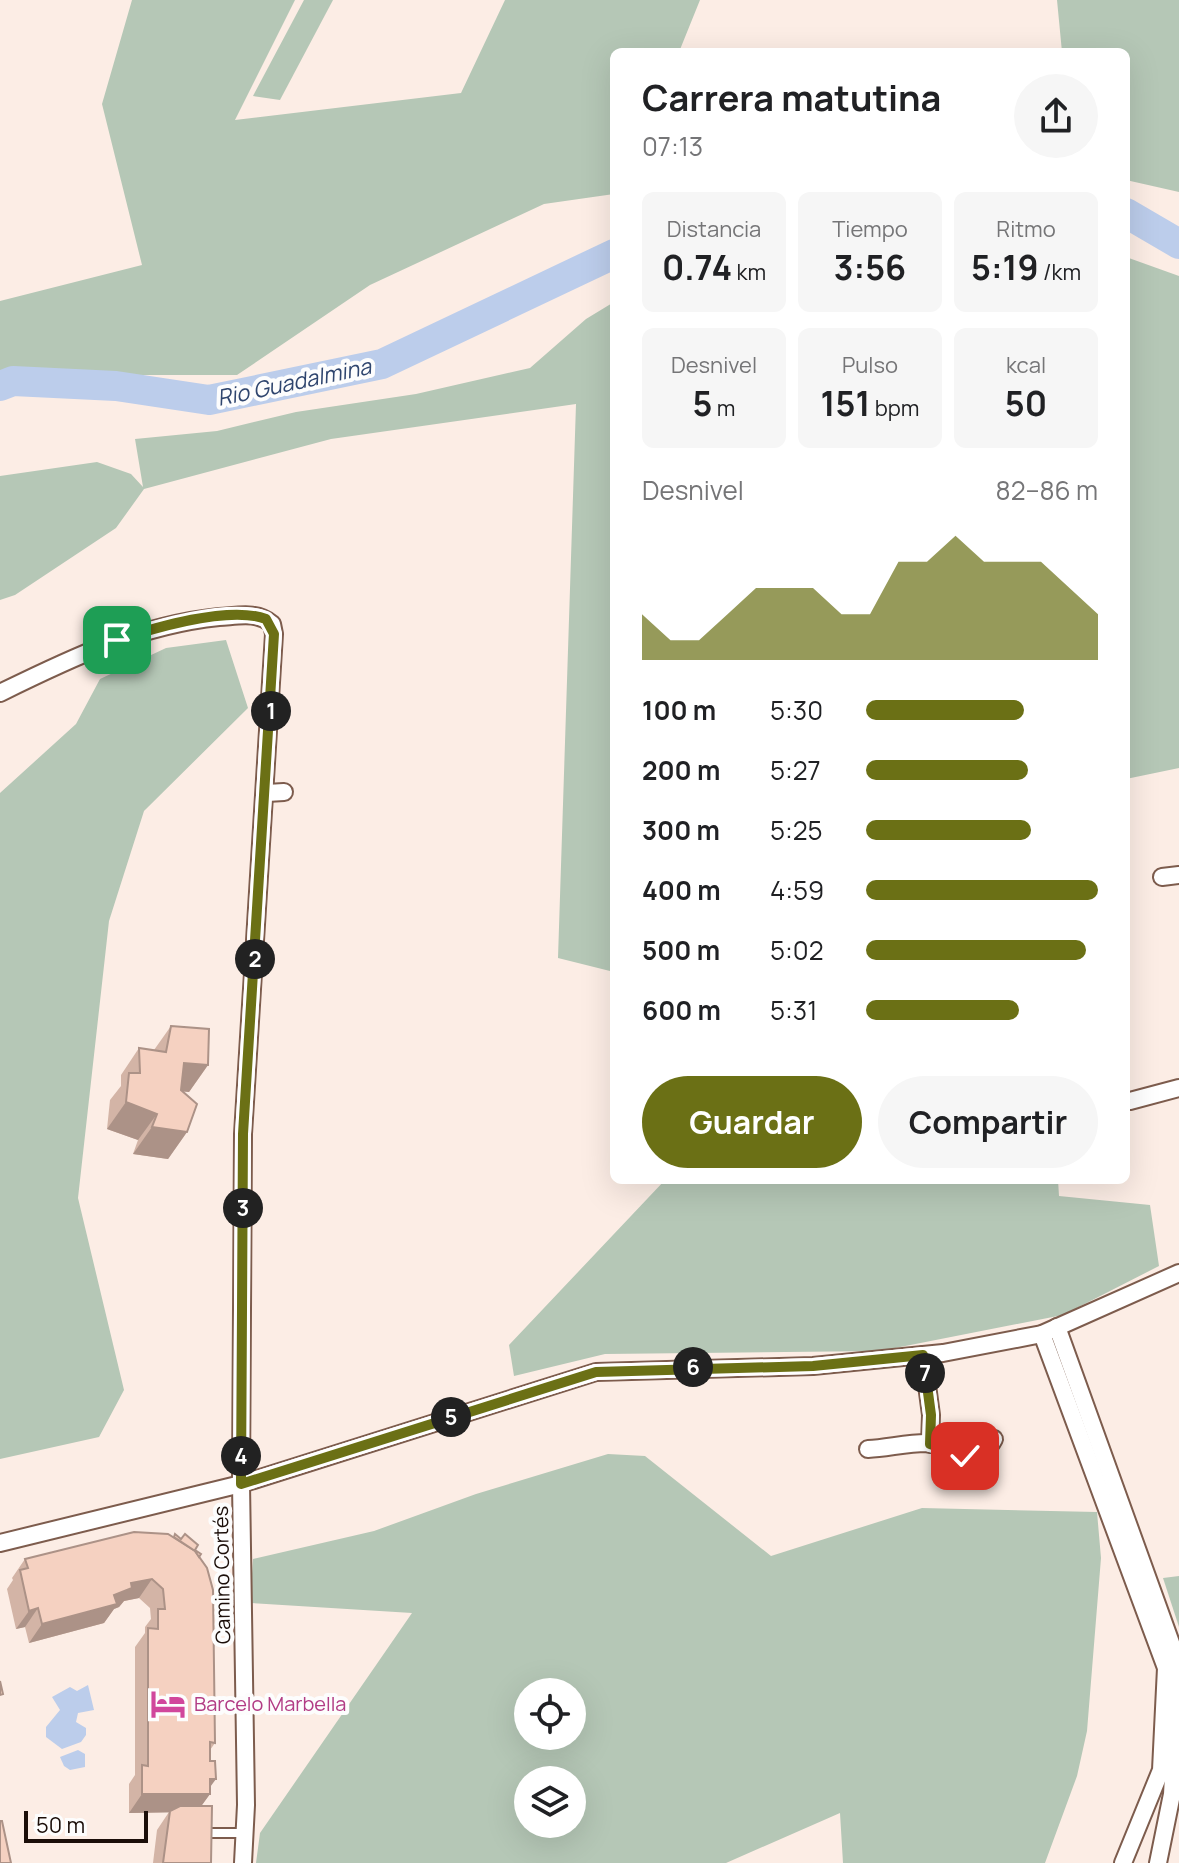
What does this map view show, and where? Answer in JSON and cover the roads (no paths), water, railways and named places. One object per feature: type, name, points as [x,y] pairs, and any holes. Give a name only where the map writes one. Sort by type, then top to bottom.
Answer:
[{"type":"street","name":"Camino Cortés","points":[[0,693],[117,640],[167,624],[245,615],[266,619],[274,634],[267,793],[243,1134],[243,1863]]},
{"type":"street","points":[[267,793],[284,792]]},
{"type":"street","points":[[1130,1101],[1179,1088]]},
{"type":"street","points":[[0,1543],[241,1484],[596,1372],[813,1366],[923,1355],[1049,1330],[1179,1273]]},
{"type":"street","points":[[1049,1330],[1176,1668],[1172,1836],[1158,1863]]},
{"type":"street","points":[[923,1355],[931,1415],[930,1444]]},
{"type":"street","points":[[868,1449],[930,1444],[972,1456],[985,1452],[994,1439]]},
{"type":"street","points":[[1123,1863],[1161,1770],[1176,1668]]},
{"type":"street","points":[[1138,1826],[1172,1836]]},
{"type":"lane","points":[[203,1833],[244,1833]]},
{"type":"water","points":[[88,1685],[94,1710],[78,1713],[76,1722],[86,1728],[86,1735],[81,1742],[62,1749],[46,1737],[46,1727],[60,1710],[52,1697],[70,1687],[77,1691]]},
{"type":"water","points":[[78,1750],[85,1754],[85,1767],[70,1770],[60,1757]]},
{"type":"waterway","name":"Rio Guadalmina","points":[[1130,215],[1179,244]]},
{"type":"waterway","name":"Rio Guadalmina","points":[[0,386],[13,381],[116,386],[209,400],[382,364],[610,256]]},
{"type":"place","name":"Barcelo Marbella","points":[[168,1704]]}]
